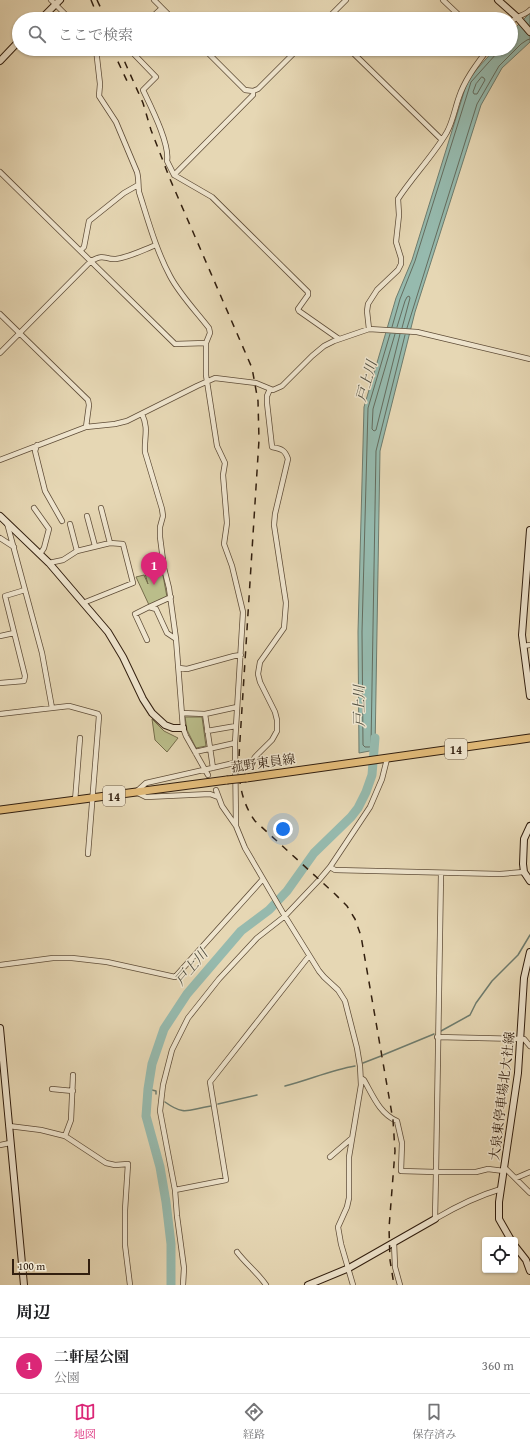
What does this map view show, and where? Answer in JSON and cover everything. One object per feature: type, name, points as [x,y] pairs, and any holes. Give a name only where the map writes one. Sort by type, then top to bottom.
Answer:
[{"type":"main road","name":"菰野東員線","points":[[0,810],[93,799],[530,738]]},
{"type":"street","points":[[154,0],[166,12]]},
{"type":"street","points":[[334,12],[346,0]]},
{"type":"street","points":[[443,0],[456,12]]},
{"type":"street","points":[[498,0],[511,12]]},
{"type":"street","points":[[47,12],[56,1],[65,12]]},
{"type":"street","points":[[158,12],[162,8]]},
{"type":"street","points":[[530,10],[519,19],[530,32]]},
{"type":"street","points":[[0,61],[12,48]]},
{"type":"street","points":[[97,56],[100,84],[99,96],[116,122],[137,172],[139,179],[139,192],[156,245],[174,282],[209,328],[210,333],[206,343],[206,374],[217,446],[225,463],[223,475],[227,524],[224,544],[232,566],[243,612],[238,708],[234,743],[236,826]]},
{"type":"street","points":[[136,56],[156,77],[143,90],[158,123],[168,154],[167,161],[174,175],[212,197],[308,292],[308,295],[298,309],[299,311],[339,339]]},
{"type":"street","points":[[211,56],[245,90],[253,91],[258,89],[291,56]]},
{"type":"street","points":[[356,56],[442,139]]},
{"type":"street","points":[[369,329],[367,311],[368,304],[377,290],[398,270],[401,264],[401,258],[396,242],[399,215],[398,199],[447,132],[459,95],[483,56]]},
{"type":"street","points":[[174,175],[253,95],[253,91]]},
{"type":"street","points":[[0,172],[81,250],[174,344],[206,343]]},
{"type":"street","points":[[81,250],[84,247],[89,221],[124,193],[138,185]]},
{"type":"street","points":[[0,353],[91,261],[99,257],[114,259],[134,254],[156,245]]},
{"type":"street","points":[[0,314],[88,400],[89,405],[86,427]]},
{"type":"street","points":[[1,458],[86,427],[115,424],[127,421],[215,378],[256,383],[270,389],[278,389],[324,346],[339,339],[369,329],[414,332],[530,359]]},
{"type":"street","points":[[243,769],[249,766],[255,757],[272,740],[277,731],[278,720],[260,682],[258,674],[260,662],[284,628],[286,612],[286,603],[274,525],[275,514],[288,459],[286,452],[282,449],[272,447],[267,403],[267,396],[270,389]]},
{"type":"street","points":[[142,414],[145,420],[145,452],[163,516],[160,527],[160,537],[176,639],[183,728],[208,775]]},
{"type":"street","points":[[37,446],[35,451],[45,491],[62,521]]},
{"type":"street","points":[[34,508],[49,529],[44,548],[40,554]]},
{"type":"street","points":[[101,508],[110,543]]},
{"type":"street","points":[[0,516],[40,554],[108,632],[120,651],[143,699],[152,713],[165,725],[173,728],[183,728]]},
{"type":"street","points":[[87,516],[95,546]]},
{"type":"street","points":[[7,522],[42,653],[52,708]]},
{"type":"street","points":[[70,524],[77,551]]},
{"type":"street","points":[[530,530],[523,628],[527,645],[530,696]]},
{"type":"street","points":[[0,538],[14,547]]},
{"type":"street","points":[[48,563],[63,560],[77,551],[95,546],[110,543],[120,543],[124,546],[133,583],[83,603]]},
{"type":"street","points":[[0,683],[24,681],[25,676],[5,596],[25,590]]},
{"type":"street","points":[[147,640],[135,614],[170,597]]},
{"type":"street","points":[[149,607],[156,609],[167,633],[176,639]]},
{"type":"street","points":[[0,636],[14,633]]},
{"type":"street","points":[[179,668],[187,669],[241,655]]},
{"type":"street","points":[[0,714],[69,706],[95,712],[99,716],[88,854]]},
{"type":"street","points":[[182,713],[205,714],[238,708]]},
{"type":"street","points":[[205,714],[213,768]]},
{"type":"street","points":[[207,731],[236,726]]},
{"type":"street","points":[[75,801],[80,738]]},
{"type":"street","points":[[195,752],[234,743]]},
{"type":"street","points":[[183,1285],[184,1268],[175,1190],[160,1111],[163,1085],[172,1050],[188,1018],[219,979],[257,938],[319,880],[330,867],[370,807],[382,779],[384,759]]},
{"type":"street","points":[[218,797],[210,794],[146,797],[136,792],[146,783],[234,763]]},
{"type":"street","points":[[216,790],[222,806],[236,826],[245,848],[309,956],[324,977],[342,995],[357,1048],[361,1078],[349,1157],[349,1198],[347,1207],[338,1227],[341,1244],[353,1285]]},
{"type":"street","points":[[530,826],[524,839],[524,872],[530,881]]},
{"type":"street","points":[[330,867],[335,870],[441,873],[500,874],[524,872]]},
{"type":"street","points":[[436,1218],[437,1037],[441,873]]},
{"type":"street","points":[[0,965],[53,958],[72,958],[107,962],[175,977],[264,880]]},
{"type":"street","name":"大泉東停車場北大社線","points":[[509,1237],[499,1219],[499,1202],[518,1073],[524,978],[530,952]]},
{"type":"street","points":[[175,1190],[226,1180],[210,1082],[309,956]]},
{"type":"street","points":[[0,1028],[24,1285]]},
{"type":"street","points":[[437,1037],[524,1039],[530,1046]]},
{"type":"street","points":[[65,1136],[71,1120],[73,1075]]},
{"type":"street","points":[[361,1078],[378,1106],[390,1119],[397,1121],[402,1143],[401,1171],[476,1172],[488,1169],[504,1169],[516,1178],[530,1193]]},
{"type":"street","points":[[52,1089],[72,1091]]},
{"type":"street","points":[[9,1126],[41,1130],[65,1136],[106,1163],[115,1165],[128,1164],[125,1210],[125,1245],[130,1285]]},
{"type":"street","points":[[330,1157],[352,1138]]},
{"type":"street","points":[[0,1145],[10,1143]]},
{"type":"street","points":[[516,1178],[530,1172]]},
{"type":"street","points":[[308,1285],[349,1268],[459,1205],[482,1194],[501,1189]]},
{"type":"street","points":[[394,1242],[396,1267],[400,1285]]},
{"type":"street","points":[[518,1250],[526,1260],[530,1271]]},
{"type":"street","points":[[237,1252],[245,1263],[260,1275],[266,1285]]},
{"type":"green space","points":[[161,565],[167,597],[149,605],[136,577],[144,575],[148,584],[144,570]]},
{"type":"green space","points":[[185,717],[202,717],[206,746],[196,748],[187,730]]},
{"type":"green space","points":[[152,719],[164,731],[178,738],[167,752],[155,740]]},
{"type":"water","points":[[530,13],[530,42],[518,53],[518,25]]},
{"type":"water","points":[[489,56],[515,56],[502,68],[481,105],[415,312],[380,451],[375,750],[359,753],[358,632],[364,407],[396,298],[412,260],[468,79]]},
{"type":"waterway","name":"戸上川","points":[[171,1285],[171,1244],[166,1202],[160,1167],[146,1116],[152,1064],[164,1029],[187,994],[241,931],[269,910],[287,891],[314,853],[351,817],[358,808],[372,775],[375,738]]},
{"type":"waterway","points":[[441,1031],[470,1015],[476,1003],[492,981],[518,955],[530,935]]},
{"type":"waterway","points":[[383,1055],[434,1034]]},
{"type":"waterway","points":[[363,1063],[381,1056]]},
{"type":"waterway","points":[[285,1086],[355,1066]]},
{"type":"waterway","points":[[148,1089],[156,1091],[156,1094]]},
{"type":"waterway","points":[[218,1104],[257,1095]]},
{"type":"waterway","points":[[165,1102],[172,1107],[183,1111],[211,1106]]},
{"type":"railway","points":[[91,0],[96,12]]},
{"type":"railway","points":[[97,0],[103,12]]},
{"type":"railway","points":[[115,56],[127,81]]},
{"type":"railway","points":[[122,56],[143,103],[151,130],[170,179],[252,368],[258,401],[259,440],[239,751],[240,782],[245,802],[255,821],[347,906],[355,919],[361,936],[393,1120],[395,1151],[389,1228],[390,1260],[394,1285]]},
{"type":"place","name":"二軒屋公園","points":[[154,585]]}]
